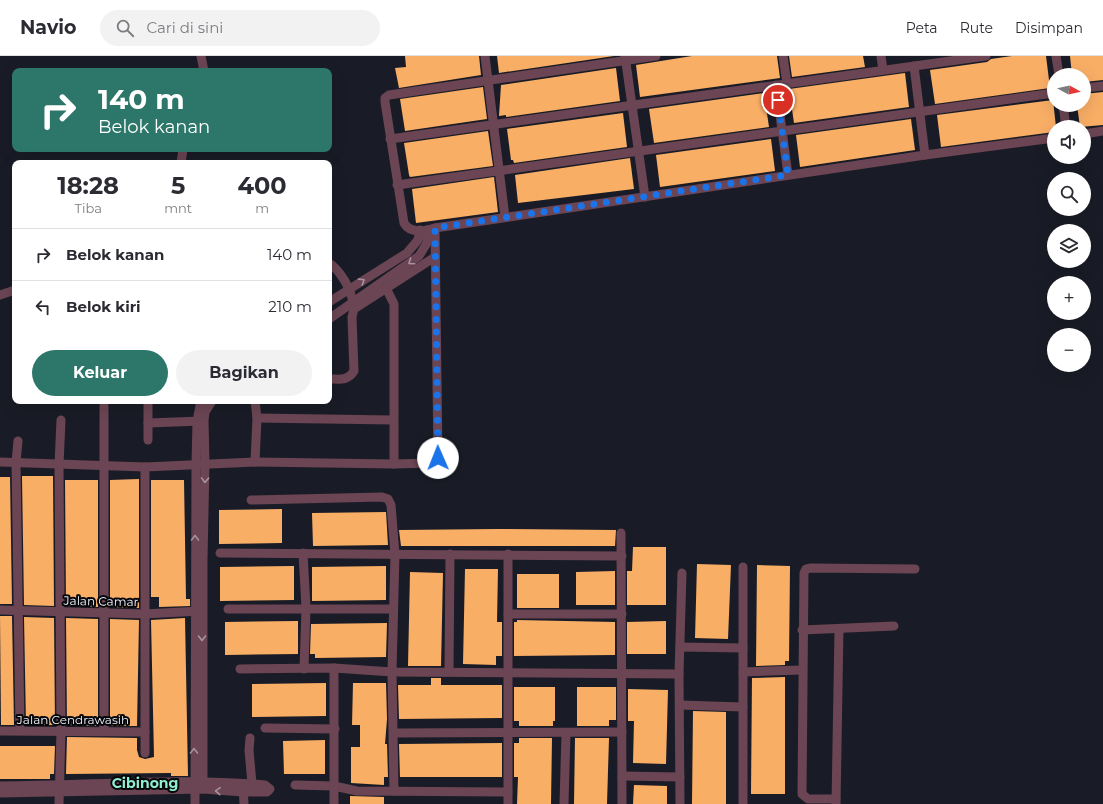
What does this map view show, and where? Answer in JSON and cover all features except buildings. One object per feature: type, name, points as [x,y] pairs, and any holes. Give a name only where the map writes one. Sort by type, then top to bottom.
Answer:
[{"type":"street","points":[[202,56],[204,68]]},
{"type":"street","points":[[485,56],[505,217]]},
{"type":"street","points":[[656,56],[625,58],[389,95],[385,98],[385,102],[404,223],[411,231],[427,229],[925,155],[1047,139]]},
{"type":"street","points":[[783,56],[787,84]]},
{"type":"street","points":[[881,56],[883,70]]},
{"type":"street","points":[[390,139],[787,84],[883,70],[919,62],[986,56]]},
{"type":"street","points":[[1056,56],[1058,68]]},
{"type":"street","points":[[625,58],[645,197]]},
{"type":"street","points":[[919,62],[920,111],[925,155]]},
{"type":"street","points":[[776,85],[788,175]]},
{"type":"street","points":[[1091,87],[1103,86]]},
{"type":"street","points":[[397,185],[1047,94]]},
{"type":"street","points":[[1091,133],[1103,132]]},
{"type":"street","points":[[0,462],[145,467],[255,462],[429,464],[438,458],[435,257],[427,229]]},
{"type":"street","points":[[332,300],[407,253],[427,229]]},
{"type":"street","points":[[355,305],[419,256],[427,244],[427,229]]},
{"type":"street","points":[[332,317],[386,288],[435,257]]},
{"type":"street","points":[[332,266],[336,269],[349,289],[355,305],[352,317],[354,371],[350,377],[346,379],[332,379]]},
{"type":"street","points":[[386,288],[394,304],[394,464]]},
{"type":"street","points":[[0,295],[12,291]]},
{"type":"street","points":[[148,404],[148,440]]},
{"type":"street","points":[[195,804],[199,786],[199,611],[196,464],[200,421],[206,404]]},
{"type":"street","points":[[255,404],[257,418],[255,462]]},
{"type":"street","points":[[104,406],[104,730]]},
{"type":"street","points":[[257,418],[393,420]]},
{"type":"street","points":[[59,804],[58,790],[61,731],[58,465],[61,420]]},
{"type":"street","points":[[148,423],[200,421]]},
{"type":"street","points":[[199,611],[205,464],[200,421]]},
{"type":"street","points":[[18,441],[16,462],[17,610],[20,730]]},
{"type":"street","points":[[145,467],[145,753]]},
{"type":"street","points":[[251,500],[382,497],[388,499],[391,505],[395,554],[392,672],[394,791]]},
{"type":"street","points":[[622,533],[622,804]]},
{"type":"street","points":[[220,553],[622,556]]},
{"type":"street","points":[[303,553],[306,608],[304,669]]},
{"type":"street","points":[[449,672],[450,554]]},
{"type":"street","points":[[508,554],[508,804]]},
{"type":"street","points":[[743,567],[743,804]]},
{"type":"street","points":[[840,629],[836,801],[808,799],[802,794],[802,579],[806,569],[915,569]]},
{"type":"street","points":[[680,804],[679,674],[682,572]]},
{"type":"street","points":[[228,609],[393,609]]},
{"type":"street","name":"Jalan Camar","points":[[0,610],[144,614],[199,611]]},
{"type":"street","points":[[508,614],[622,614]]},
{"type":"street","points":[[802,630],[894,626]]},
{"type":"street","points":[[680,646],[743,648]]},
{"type":"street","points":[[240,669],[334,668],[392,672],[679,674]]},
{"type":"street","points":[[334,668],[334,804]]},
{"type":"street","points":[[743,672],[802,670]]},
{"type":"street","points":[[680,705],[743,707]]},
{"type":"street","points":[[265,728],[335,730]]},
{"type":"street","name":"Jalan Cendrawasih","points":[[0,731],[104,730],[145,732]]},
{"type":"street","points":[[564,804],[566,732]]},
{"type":"street","points":[[394,734],[622,732]]},
{"type":"street","points":[[244,804],[250,738]]},
{"type":"street","points":[[622,776],[680,777]]},
{"type":"street","points":[[295,785],[334,786],[357,791],[508,792]]},
{"type":"street","points":[[0,786],[58,790]]},
{"type":"street","points":[[0,793],[199,786],[246,787]]},
{"type":"district","name":"Cibinong","points":[[145,783]]},
{"type":"route","points":[[438,458],[435,228],[788,175],[778,100]]}]
